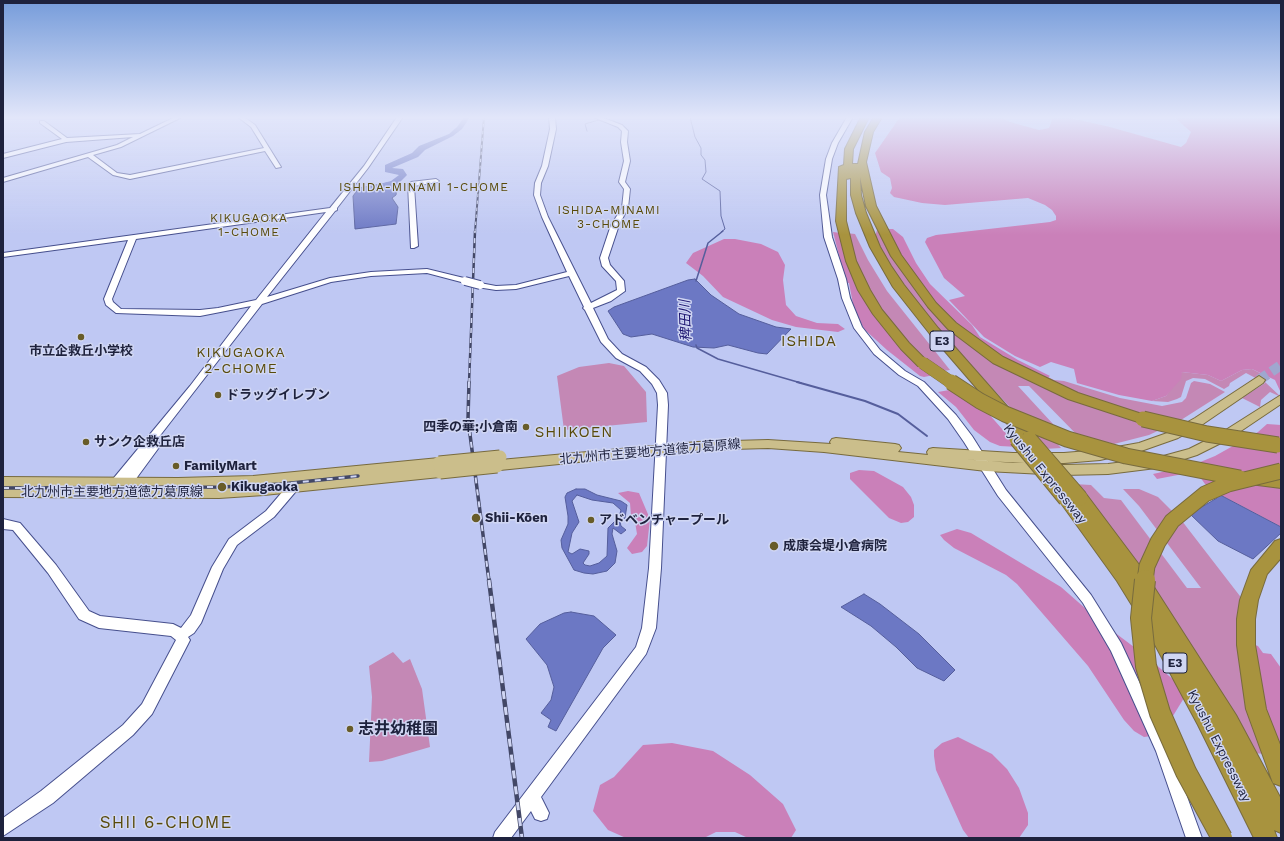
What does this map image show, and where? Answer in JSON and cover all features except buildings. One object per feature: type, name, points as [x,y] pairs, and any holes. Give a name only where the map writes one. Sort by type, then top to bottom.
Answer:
[{"type":"highway","name":"Kyushu Expressway","points":[[848,156],[848,191],[851,208],[890,288],[906,311],[1023,439],[1136,575],[1200,673],[1229,722],[1281,822]]},
{"type":"highway","name":"Kyushu Expressway","points":[[848,191],[857,156]]},
{"type":"highway","points":[[863,156],[864,176],[876,218],[896,256],[921,292],[939,313],[973,343],[998,360],[1046,384],[1102,407],[1143,419],[1207,434],[1279,445]]},
{"type":"highway","points":[[848,191],[841,221],[851,261],[864,290],[877,312],[905,346],[923,363],[980,401],[1005,414],[1067,439],[1126,456],[1214,474],[1281,482]]},
{"type":"highway","points":[[1222,838],[1186,772],[1160,713],[1146,666],[1141,618],[1147,566],[1158,542],[1172,521],[1199,499],[1228,484],[1281,471]]},
{"type":"highway","name":"Kyushu Expressway","points":[[1073,499],[1152,622],[1205,718],[1266,838]]},
{"type":"highway","points":[[1281,546],[1260,570],[1249,600],[1246,619],[1246,645],[1256,709],[1281,775]]},
{"type":"main road","name":"北九州市主要地方道徳力葛原線","points":[[983,461],[1100,455],[1141,447],[1174,435],[1199,421],[1259,380]]},
{"type":"main road","name":"北九州市主要地方道徳力葛原線","points":[[3,482],[219,493],[293,487],[500,461],[660,446],[768,444],[983,461],[1063,470],[1108,469],[1156,463],[1193,452],[1225,436],[1281,399]]},
{"type":"main road","name":"北九州市主要地方道徳力葛原線","points":[[3,492],[253,481],[440,468]]},
{"type":"street","points":[[3,180],[88,156]]},
{"type":"street","points":[[89,156],[115,174],[130,177],[232,156]]},
{"type":"street","points":[[272,156],[278,166]]},
{"type":"street","points":[[119,487],[373,156]]},
{"type":"street","points":[[3,254],[334,209],[371,167],[378,156]]},
{"type":"street","points":[[500,838],[640,650],[649,628],[655,568],[663,405],[662,393],[658,385],[643,369],[619,356],[604,340],[587,308],[572,273],[545,218],[537,194],[538,183],[547,156]]},
{"type":"street","points":[[587,308],[608,299],[621,291],[620,282],[606,266],[604,258],[615,225],[626,208],[627,189],[622,182],[627,161],[626,156]]},
{"type":"street","points":[[830,156],[823,195],[828,238],[842,279],[846,298],[858,328],[869,344],[886,360],[921,384],[952,416],[983,461],[1002,493],[1087,599],[1116,647],[1164,748],[1194,838]]},
{"type":"street","points":[[414,246],[411,184],[436,181]]},
{"type":"street","points":[[133,236],[108,300],[109,303],[119,311],[200,313],[234,308],[262,301],[330,280],[377,274],[427,271],[496,288],[516,287],[572,273]]},
{"type":"street","points":[[181,635],[189,629],[196,620],[218,567],[233,542],[270,514],[293,487]]},
{"type":"street","points":[[3,524],[16,526],[52,569],[84,615],[99,622],[173,630],[181,635],[183,640],[159,690],[147,709],[128,730],[48,797],[3,828]]},
{"type":"street","points":[[532,797],[541,813]]},
{"type":"shaded area","points":[[876,156],[1281,156],[1281,393],[1275,380],[1252,369],[1242,370],[1221,381],[1208,375],[1182,372],[1181,379],[1166,396],[1152,401],[1119,395],[1077,383],[1074,369],[1051,362],[1040,367],[1015,356],[984,337],[949,300],[965,296],[944,278],[925,242],[927,238],[936,235],[1050,222],[1056,220],[1056,216],[1052,210],[1045,205],[1028,198],[945,205],[922,203],[894,197],[890,193],[892,188],[890,178],[881,172]]},
{"type":"shaded area","points":[[887,229],[893,229],[903,237],[916,263],[930,284],[972,325],[980,337],[1018,360],[1050,376],[1044,380],[1009,362],[967,334],[945,314],[925,291],[900,255]]},
{"type":"shaded area","points":[[877,230],[909,280],[940,319],[1039,385],[1048,377],[1120,398],[1162,406],[1182,402],[1186,398],[1191,383],[1194,381],[1210,384],[1225,392],[1181,420],[1149,435],[1114,444],[1107,442],[1090,443],[1083,441],[1029,386],[1018,386],[1053,424],[1043,427],[1061,448],[1044,449],[1018,416],[948,340],[896,275],[875,237]]},
{"type":"shaded area","points":[[833,232],[841,233],[843,241],[841,242],[845,254],[875,316],[902,348],[934,375],[924,377],[920,376],[887,350],[864,329],[854,309],[849,283],[846,283]]},
{"type":"shaded area","points":[[846,233],[855,234],[868,260],[887,291],[950,370],[943,371],[924,358],[906,341],[880,309],[857,264]]},
{"type":"shaded area","points":[[724,239],[735,239],[761,244],[778,252],[785,265],[783,280],[786,305],[796,316],[817,323],[838,324],[845,329],[838,332],[796,327],[772,320],[723,297],[703,276],[686,263],[693,253]]},
{"type":"shaded area","points":[[609,363],[624,366],[646,392],[647,422],[564,430],[557,376],[579,367]]},
{"type":"shaded area","points":[[1252,369],[1270,378],[1265,382],[1281,397],[1270,392],[1261,400],[1260,407],[1242,398],[1265,383],[1246,373],[1230,383],[1229,386],[1224,389],[1205,379],[1193,378],[1186,381],[1181,397],[1168,402],[1152,401],[1166,396],[1182,372],[1208,375],[1221,381],[1242,370]]},
{"type":"shaded area","points":[[955,389],[980,404],[1018,447],[1000,446],[990,442],[974,430],[956,407],[938,392]]},
{"type":"shaded area","points":[[1267,424],[1281,425],[1281,527],[1215,492],[1205,484],[1200,477],[1183,474],[1157,479],[1153,474],[1193,465],[1215,456],[1258,432]]},
{"type":"shaded area","points":[[859,470],[874,471],[903,487],[911,497],[914,505],[914,517],[908,522],[901,523],[889,518],[850,479],[850,473]]},
{"type":"shaded area","points":[[1074,484],[1091,485],[1104,498],[1121,500],[1187,588],[1201,588],[1139,506],[1123,489],[1139,489],[1158,497],[1182,521],[1243,600],[1238,635],[1241,675],[1250,710],[1266,754],[1252,753]]},
{"type":"shaded area","points":[[628,491],[639,493],[650,519],[647,546],[642,552],[632,554],[627,548],[637,534],[635,522],[631,516],[630,503],[618,493]]},
{"type":"shaded area","points":[[957,529],[971,533],[1061,587],[1102,623],[1146,656],[1176,682],[1184,698],[1168,724],[1158,735],[1144,737],[1134,731],[1124,720],[1088,666],[1017,584],[1006,575],[954,548],[940,535]]},
{"type":"shaded area","points":[[1252,644],[1258,646],[1263,653],[1271,654],[1281,668],[1281,757],[1269,728]]},
{"type":"shaded area","points":[[393,652],[403,663],[410,659],[422,689],[430,747],[382,761],[369,762],[372,697],[369,666]]},
{"type":"shaded area","points":[[958,737],[992,754],[1007,769],[1019,788],[1028,813],[1028,825],[1019,838],[969,838],[963,830],[936,770],[934,756],[934,750],[942,743]]},
{"type":"shaded area","points":[[672,743],[713,751],[750,775],[783,804],[796,830],[791,838],[748,838],[735,832],[716,832],[704,838],[626,838],[608,830],[593,811],[600,785],[614,777],[643,745]]},
{"type":"water","points":[[398,181],[396,195],[392,198],[398,207],[396,224],[355,229],[353,196],[359,188]]},
{"type":"water","points":[[695,279],[711,295],[739,314],[776,327],[791,329],[767,354],[728,345],[714,348],[693,347],[652,334],[631,337],[623,334],[608,311],[614,307],[688,280]]},
{"type":"water","points":[[1207,488],[1281,527],[1281,533],[1253,559],[1218,541],[1190,514],[1217,498],[1205,489]]},
{"type":"water","points":[[576,489],[585,489],[597,495],[621,501],[627,505],[625,518],[620,522],[621,526],[626,530],[621,534],[613,528],[612,534],[617,551],[615,563],[607,571],[593,574],[574,570],[562,548],[561,540],[568,524],[565,497],[567,493]],"holes":[[[577,495],[592,500],[613,503],[621,510],[619,517],[608,528],[607,556],[599,563],[590,566],[583,563],[589,554],[589,551],[580,549],[572,554],[568,552],[572,533],[579,522],[572,501]]]},
{"type":"water","points":[[864,594],[880,604],[919,634],[955,670],[944,681],[917,668],[896,647],[871,626],[841,607]]},
{"type":"water","points":[[571,612],[594,616],[616,635],[603,648],[556,731],[548,727],[551,720],[541,713],[551,700],[554,687],[547,665],[526,639],[540,624],[564,613]]},
{"type":"waterway","points":[[379,187],[394,183],[403,175],[400,171],[388,170],[388,167],[412,156]]},
{"type":"waterway","name":"稗田川","points":[[702,156],[705,160],[706,172],[702,179],[720,191],[721,216],[725,229],[721,232]]},
{"type":"waterway","name":"稗田川","points":[[696,281],[708,243],[723,231]]},
{"type":"waterway","name":"稗田川","points":[[696,345],[697,348],[718,359],[801,383]]},
{"type":"waterway","name":"稗田川","points":[[797,382],[865,401],[898,414],[927,436]]},
{"type":"tunnel","points":[[1259,380],[1281,365]]},
{"type":"railway","points":[[475,232],[481,156]]},
{"type":"railway","points":[[469,383],[475,231]]},
{"type":"railway","points":[[469,382],[468,419],[489,581]]},
{"type":"railway","points":[[3,488],[222,487],[282,484],[358,476]]},
{"type":"railway","points":[[489,580],[522,838]]},
{"type":"place","name":"市立企救丘小学校","points":[[81,337]]},
{"type":"place","name":"ドラッグイレブン","points":[[218,395]]},
{"type":"place","name":"四季の華;小倉南","points":[[526,427]]},
{"type":"place","name":"サンク企救丘店","points":[[86,442]]},
{"type":"place","name":"FamilyMart","points":[[176,466]]},
{"type":"place","name":"Kikugaoka","points":[[222,487]]},
{"type":"place","name":"Shii-Kōen","points":[[476,518]]},
{"type":"place","name":"アドベンチャープール","points":[[591,520]]},
{"type":"place","name":"成康会堤小倉病院","points":[[774,546]]},
{"type":"place","name":"志井幼稚園","points":[[350,729]]},
{"type":"district","name":"ISHIDA-MINAMI 1-CHOME","points":[[424,187]]},
{"type":"district","name":"ISHIDA-MINAMI 3-CHOME","points":[[609,217]]},
{"type":"district","name":"KIKUGAOKA 1-CHOME","points":[[249,225]]},
{"type":"district","name":"ISHIDA","points":[[809,342]]},
{"type":"district","name":"KIKUGAOKA 2-CHOME","points":[[241,362]]},
{"type":"district","name":"SHIIKOEN","points":[[574,433]]},
{"type":"district","name":"SHII 6-CHOME","points":[[166,823]]}]
